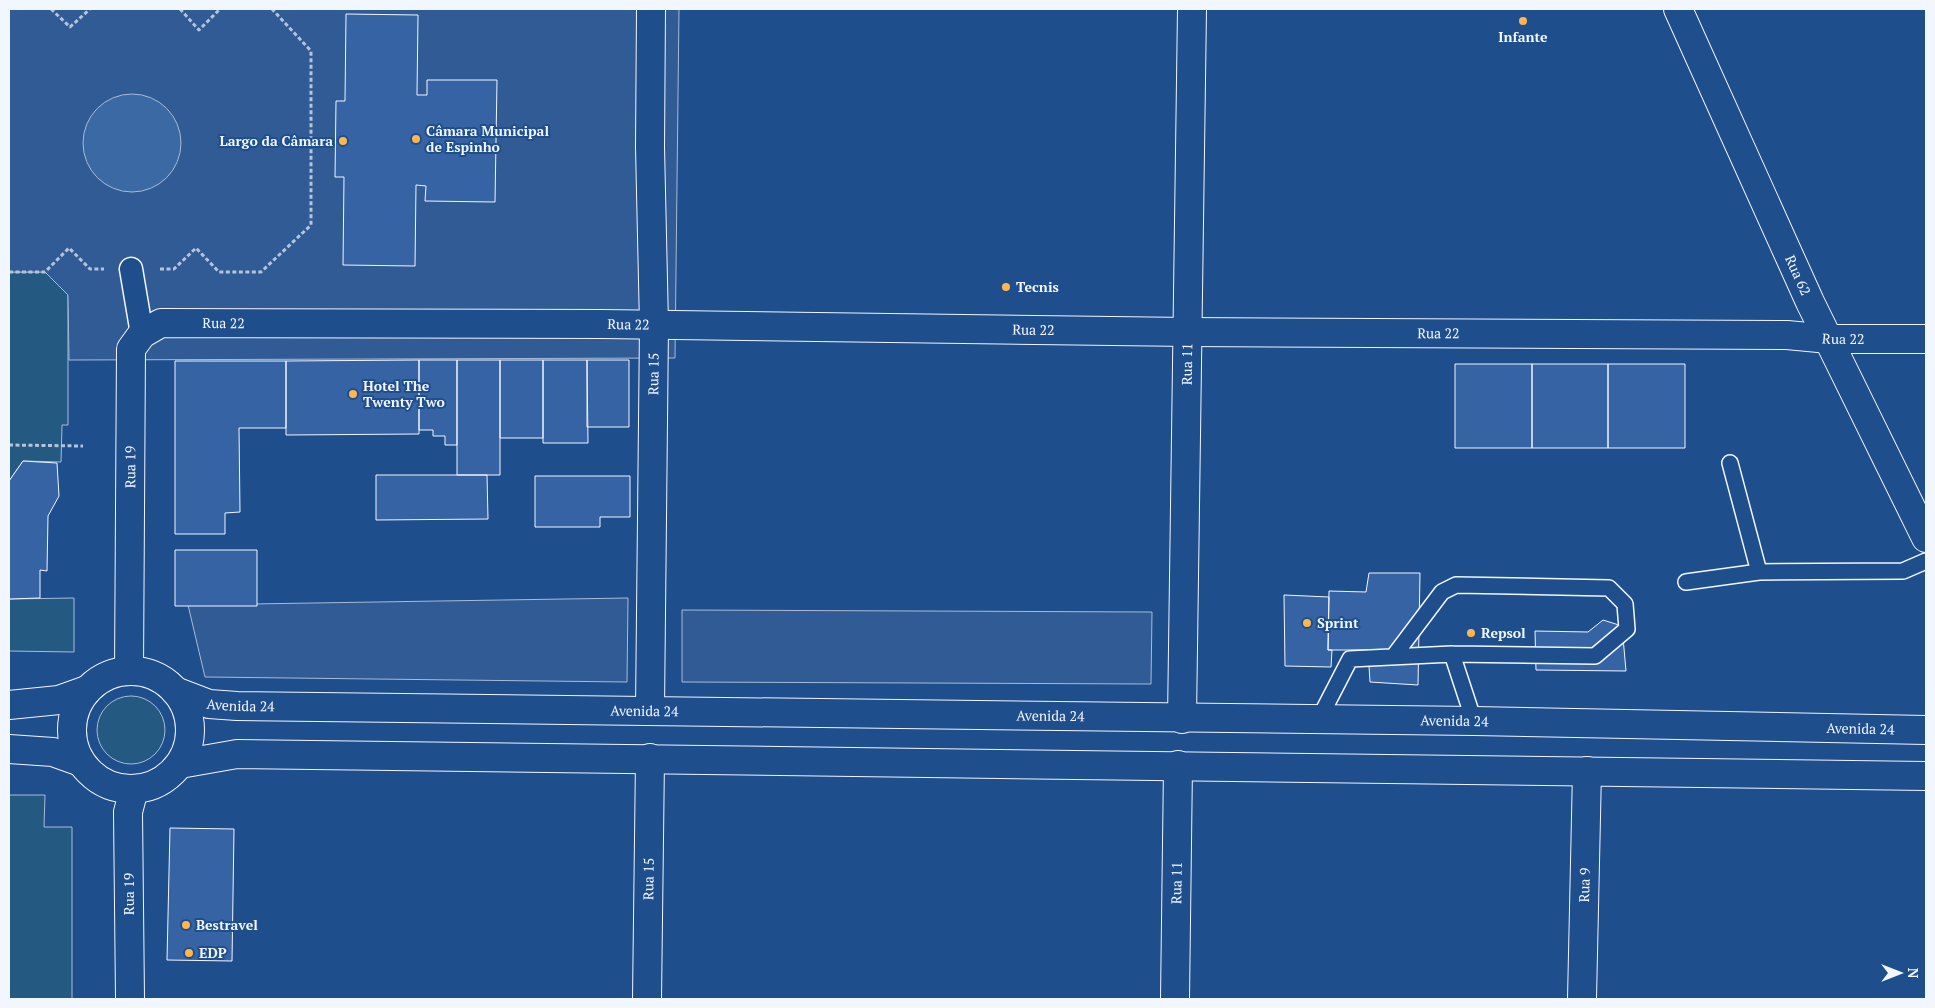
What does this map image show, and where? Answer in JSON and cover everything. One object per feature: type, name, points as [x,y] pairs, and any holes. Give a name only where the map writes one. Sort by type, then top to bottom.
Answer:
[{"type":"main road","name":"Rua 15","points":[[650,710],[654,326],[650,147],[651,9]]},
{"type":"main road","name":"Rua 11","points":[[1182,719],[1189,332],[1192,9]]},
{"type":"main road","name":"Rua 62","points":[[1678,9],[1810,302],[1925,533]]},
{"type":"main road","name":"Rua 22","points":[[142,334],[160,323],[1777,335],[1829,339],[1926,339]]},
{"type":"main road","name":"Rua 19","points":[[129,670],[131,349],[142,334]]},
{"type":"main road","name":"Avenida 24","points":[[9,705],[59,700],[87,690],[100,680],[114,673],[129,670],[146,673],[162,680],[175,691],[185,707],[190,726],[188,746],[180,764],[167,777],[152,786],[134,789],[114,787],[95,778],[82,762],[74,744],[72,725],[76,706],[87,690]]},
{"type":"main road","name":"Avenida 24","points":[[175,691],[209,704],[237,706],[650,710],[1182,719],[1474,721],[1926,730]]},
{"type":"main road","name":"Avenida 24","points":[[9,749],[53,752],[82,762]]},
{"type":"main road","points":[[180,764],[237,754],[1926,776]]},
{"type":"main road","name":"Rua 15","points":[[647,999],[650,758]]},
{"type":"main road","name":"Rua 11","points":[[1175,999],[1178,766]]},
{"type":"main road","name":"Rua 9","points":[[1582,999],[1587,771]]},
{"type":"main road","name":"Rua 19","points":[[130,999],[128,812],[134,789]]},
{"type":"street","points":[[131,269],[142,334]]},
{"type":"lane","points":[[1730,463],[1759,572]]},
{"type":"lane","points":[[1686,582],[1759,572],[1902,571],[1926,561]]},
{"type":"lane","points":[[1318,720],[1350,659],[1393,657],[1452,654],[1595,656],[1627,629],[1625,604],[1609,588],[1456,585],[1442,592],[1393,657]]},
{"type":"lane","points":[[1452,654],[1474,721]]},
{"type":"path","points":[[51,9],[70,27],[90,9]]},
{"type":"path","points":[[180,9],[200,30],[220,9]]},
{"type":"path","points":[[9,272],[45,272],[68,248],[90,269],[174,269],[196,248],[219,272],[261,272],[311,225],[311,51],[272,9]]},
{"type":"path","points":[[9,445],[83,446]]},
{"type":"shaded area","name":"Largo da Câmara","points":[[9,9],[679,9],[675,358],[69,360],[68,295],[45,272],[9,272]]},
{"type":"shaded area","points":[[132,94],[151,98],[166,109],[177,124],[181,143],[177,162],[166,177],[151,188],[132,192],[113,188],[98,177],[87,162],[83,143],[87,124],[98,109],[113,98]]},
{"type":"shaded area","points":[[9,272],[45,272],[68,295],[68,425],[62,425],[61,462],[23,461],[9,481]]},
{"type":"shaded area","points":[[74,598],[74,652],[9,651],[9,599]]},
{"type":"shaded area","points":[[628,598],[627,682],[205,677],[188,605]]},
{"type":"shaded area","points":[[682,610],[1152,612],[1151,684],[682,682]]},
{"type":"shaded area","points":[[131,696],[144,699],[155,706],[162,717],[165,730],[162,743],[155,754],[144,761],[131,764],[118,761],[107,754],[100,743],[97,730],[100,717],[107,706],[118,699]]},
{"type":"shaded area","points":[[9,795],[45,795],[44,827],[72,827],[72,999],[9,999]]},
{"type":"building","name":"Câmara Municipal de Espinho","points":[[346,14],[418,15],[417,95],[427,95],[427,80],[497,80],[495,202],[425,201],[426,186],[416,185],[415,266],[343,265],[344,177],[335,177],[336,101],[345,101]]},
{"type":"building","name":"Hotel The Twenty Two","points":[[419,360],[419,434],[286,435],[286,361]]},
{"type":"building","points":[[419,360],[457,360],[457,445],[445,445],[445,436],[433,436],[433,430],[419,430]]},
{"type":"building","points":[[457,360],[500,360],[500,475],[457,475]]},
{"type":"building","points":[[500,360],[543,360],[543,438],[500,438]]},
{"type":"building","points":[[543,360],[587,360],[588,443],[543,443]]},
{"type":"building","points":[[587,360],[629,360],[629,427],[587,427]]},
{"type":"building","points":[[175,361],[286,361],[286,428],[239,428],[240,512],[225,513],[225,534],[175,534]]},
{"type":"building","points":[[1455,364],[1532,364],[1532,448],[1455,448]]},
{"type":"building","points":[[1532,364],[1608,364],[1608,448],[1532,448]]},
{"type":"building","points":[[1608,364],[1685,364],[1685,448],[1608,448]]},
{"type":"building","points":[[23,461],[57,463],[59,496],[48,516],[47,571],[40,570],[40,598],[9,599],[9,481]]},
{"type":"building","points":[[376,475],[487,475],[488,519],[376,520]]},
{"type":"building","points":[[535,476],[630,476],[630,517],[600,517],[600,527],[535,527]]},
{"type":"building","points":[[175,550],[257,550],[257,606],[175,606]]},
{"type":"building","points":[[1369,573],[1420,573],[1418,685],[1370,682],[1368,650],[1328,650],[1329,591],[1366,592]]},
{"type":"building","name":"Sprint","points":[[1284,595],[1329,597],[1328,650],[1332,650],[1331,667],[1285,666]]},
{"type":"building","points":[[1603,620],[1622,626],[1626,671],[1536,670],[1535,631],[1588,632]]},
{"type":"building","points":[[170,828],[234,829],[232,961],[167,960]]},
{"type":"place","name":"Infante","points":[[1523,21]]},
{"type":"place","name":"Câmara Municipal de Espinho","points":[[416,139]]},
{"type":"place","name":"Largo da Câmara","points":[[343,141]]},
{"type":"place","name":"Tecnis","points":[[1006,287]]},
{"type":"place","name":"Hotel The Twenty Two","points":[[353,394]]},
{"type":"place","name":"Sprint","points":[[1307,623]]},
{"type":"place","name":"Repsol","points":[[1471,633]]},
{"type":"place","name":"Bestravel","points":[[186,925]]},
{"type":"place","name":"EDP","points":[[189,953]]}]
